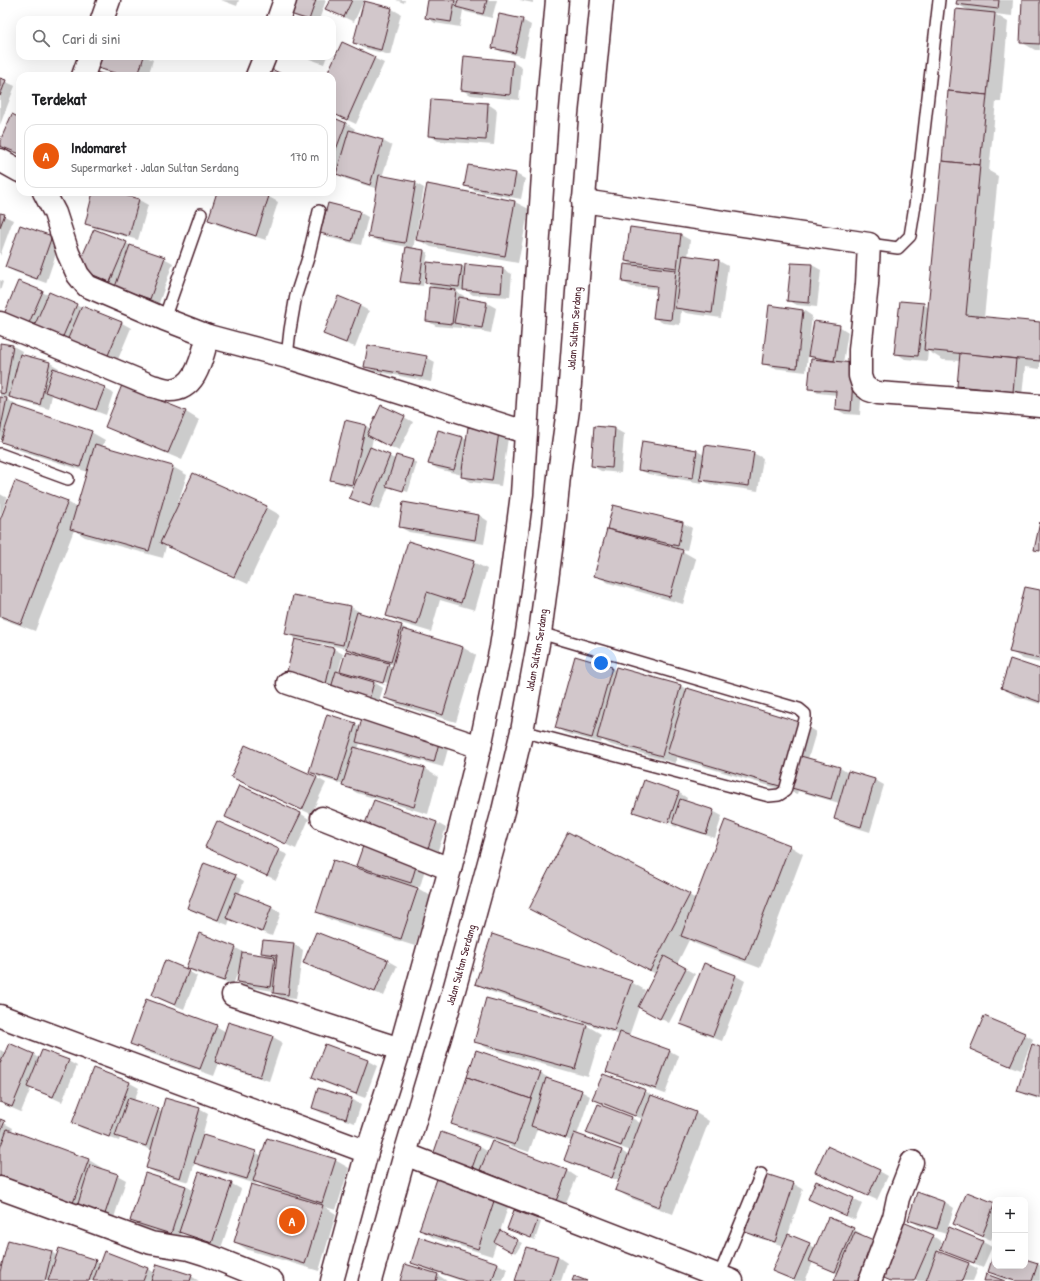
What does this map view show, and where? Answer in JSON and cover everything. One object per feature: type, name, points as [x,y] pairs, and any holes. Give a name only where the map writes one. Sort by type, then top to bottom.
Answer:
[{"type":"main road","points":[[103,16],[109,0]]},
{"type":"main road","points":[[279,16],[285,0]]},
{"type":"main road","points":[[332,1281],[367,1152],[400,1048],[450,869],[480,747],[501,646],[522,494],[547,114],[557,0]]},
{"type":"main road","name":"Jalan Sultan Serdang","points":[[370,1281],[456,983],[503,811],[522,731],[540,633],[568,410],[583,201],[602,0]]},
{"type":"main road","points":[[84,72],[89,60]]},
{"type":"main road","points":[[259,72],[263,60]]},
{"type":"main road","points":[[0,160],[16,169]]},
{"type":"main road","points":[[46,196],[55,213],[68,253],[78,275],[87,286],[208,336],[287,357],[525,432]]},
{"type":"main road","points":[[583,201],[869,244],[867,284],[860,350],[860,376],[863,385],[869,390],[878,393],[1040,406]]},
{"type":"main road","points":[[0,323],[152,386],[169,390],[184,387],[195,376],[208,336]]},
{"type":"main road","points":[[288,683],[480,747]]},
{"type":"main road","points":[[322,818],[450,869]]},
{"type":"main road","points":[[233,995],[400,1048]]},
{"type":"main road","points":[[0,1016],[367,1152]]},
{"type":"main road","points":[[406,1154],[726,1279]]},
{"type":"main road","points":[[870,1281],[894,1217],[898,1198],[912,1162]]},
{"type":"main road","points":[[0,1188],[151,1243],[189,1249],[205,1254],[272,1281]]},
{"type":"lane","points":[[869,244],[898,248],[910,236],[917,193],[939,0]]},
{"type":"lane","points":[[287,357],[295,303],[308,258],[319,211]]},
{"type":"lane","points":[[164,319],[201,214]]},
{"type":"lane","points":[[0,454],[68,479]]},
{"type":"lane","points":[[522,731],[769,796],[779,795],[785,791],[805,720],[805,714],[799,709],[540,633]]},
{"type":"lane","points":[[726,1279],[761,1174]]},
{"type":"building","points":[[288,0],[316,0],[310,16],[296,16],[284,12]]},
{"type":"building","points":[[330,0],[352,0],[344,17],[325,9]]},
{"type":"building","points":[[428,0],[455,0],[451,22],[425,18]]},
{"type":"building","points":[[458,0],[487,0],[483,14],[456,7]]},
{"type":"building","points":[[957,0],[999,0],[998,9],[956,4]]},
{"type":"building","points":[[1022,0],[1040,0],[1040,44],[1020,43]]},
{"type":"building","points":[[364,1],[392,8],[381,50],[353,43]]},
{"type":"building","points":[[956,9],[995,13],[987,95],[948,91]]},
{"type":"building","points":[[499,14],[523,19],[515,53],[492,48]]},
{"type":"building","points":[[342,42],[375,57],[347,120],[336,115],[336,72],[328,72],[334,60],[336,60],[336,55]]},
{"type":"building","points":[[464,56],[513,61],[510,95],[461,90]]},
{"type":"building","points":[[93,60],[143,60],[139,72],[111,72],[91,66]]},
{"type":"building","points":[[267,67],[278,72],[265,72]]},
{"type":"building","points":[[0,78],[6,80],[0,96]]},
{"type":"building","points":[[948,91],[987,95],[980,165],[942,161]]},
{"type":"building","points":[[431,99],[488,103],[486,140],[428,136]]},
{"type":"building","points":[[12,114],[16,116],[16,152],[0,146],[0,141]]},
{"type":"building","points":[[336,119],[346,123],[336,149]]},
{"type":"building","points":[[349,130],[383,140],[370,185],[336,174]]},
{"type":"building","points":[[942,161],[980,165],[966,315],[1040,322],[1040,361],[924,350]]},
{"type":"building","points":[[468,165],[516,173],[512,195],[464,186]]},
{"type":"building","points":[[379,175],[416,182],[405,243],[368,237]]},
{"type":"building","points":[[427,184],[515,201],[505,256],[416,240]]},
{"type":"building","points":[[92,196],[128,196],[139,199],[129,236],[85,224]]},
{"type":"building","points":[[216,196],[269,196],[256,236],[208,220]]},
{"type":"building","points":[[328,203],[360,211],[352,241],[320,233]]},
{"type":"building","points":[[0,213],[5,214],[0,227]]},
{"type":"building","points":[[20,225],[52,236],[37,279],[5,267]]},
{"type":"building","points":[[630,227],[681,234],[677,268],[625,261]]},
{"type":"building","points":[[94,229],[127,242],[110,282],[77,268]]},
{"type":"building","points":[[130,245],[165,257],[150,299],[115,287]]},
{"type":"building","points":[[406,247],[424,250],[419,284],[400,282]]},
{"type":"building","points":[[683,255],[719,260],[712,313],[675,308]]},
{"type":"building","points":[[427,262],[462,266],[459,287],[425,283]]},
{"type":"building","points":[[791,263],[812,264],[809,303],[787,301]]},
{"type":"building","points":[[465,264],[503,268],[501,293],[463,290]]},
{"type":"building","points":[[624,264],[676,270],[671,320],[653,318],[657,286],[622,282]]},
{"type":"building","points":[[18,281],[43,291],[26,330],[2,319]]},
{"type":"building","points":[[429,287],[456,290],[452,324],[426,321]]},
{"type":"building","points":[[49,292],[77,304],[61,341],[33,329]]},
{"type":"building","points":[[338,296],[360,305],[346,343],[323,334]]},
{"type":"building","points":[[459,297],[487,302],[482,328],[454,323]]},
{"type":"building","points":[[900,301],[924,303],[918,356],[894,354]]},
{"type":"building","points":[[769,305],[803,310],[797,368],[762,364]]},
{"type":"building","points":[[82,306],[122,322],[106,360],[66,343]]},
{"type":"building","points":[[814,321],[840,325],[834,361],[808,356]]},
{"type":"building","points":[[0,343],[13,345],[5,394],[0,393]]},
{"type":"building","points":[[368,345],[427,356],[422,377],[364,367]]},
{"type":"building","points":[[960,353],[1016,359],[1013,392],[957,386]]},
{"type":"building","points":[[20,354],[50,362],[40,405],[9,397]]},
{"type":"building","points":[[811,359],[854,363],[851,411],[835,409],[836,391],[808,389]]},
{"type":"building","points":[[53,368],[105,387],[96,410],[45,392]]},
{"type":"building","points":[[122,385],[186,411],[168,453],[105,427]]},
{"type":"building","points":[[0,397],[7,398],[0,432]]},
{"type":"building","points":[[13,405],[92,431],[80,467],[1,442]]},
{"type":"building","points":[[381,405],[405,416],[390,447],[367,435]]},
{"type":"building","points":[[345,420],[366,425],[352,485],[330,480]]},
{"type":"building","points":[[594,426],[615,428],[612,468],[591,466]]},
{"type":"building","points":[[468,427],[499,432],[492,481],[461,477]]},
{"type":"building","points":[[438,430],[463,437],[454,470],[428,464]]},
{"type":"building","points":[[642,441],[697,450],[693,478],[638,470]]},
{"type":"building","points":[[95,444],[173,466],[149,551],[70,529]]},
{"type":"building","points":[[705,445],[754,452],[749,486],[700,480]]},
{"type":"building","points":[[370,447],[390,455],[370,506],[349,498]]},
{"type":"building","points":[[396,455],[413,460],[403,491],[386,486]]},
{"type":"building","points":[[193,473],[267,506],[234,577],[160,543]]},
{"type":"building","points":[[15,481],[68,501],[21,624],[0,616],[0,520]]},
{"type":"building","points":[[403,502],[479,515],[475,540],[399,527]]},
{"type":"building","points":[[613,505],[683,522],[678,546],[607,529]]},
{"type":"building","points":[[1040,522],[1040,551],[1034,550]]},
{"type":"building","points":[[607,529],[683,550],[670,597],[594,576]]},
{"type":"building","points":[[408,541],[474,561],[461,603],[427,592],[417,625],[386,616]]},
{"type":"building","points":[[1025,587],[1040,590],[1040,659],[1009,652]]},
{"type":"building","points":[[293,595],[351,606],[343,645],[285,634]]},
{"type":"building","points":[[357,612],[402,625],[391,662],[346,649]]},
{"type":"building","points":[[403,629],[463,647],[443,715],[384,698]]},
{"type":"building","points":[[295,639],[334,648],[326,684],[286,675]]},
{"type":"building","points":[[346,651],[389,663],[383,683],[340,671]]},
{"type":"building","points":[[575,656],[612,667],[592,738],[555,728]]},
{"type":"building","points":[[1010,659],[1040,669],[1040,702],[1001,688]]},
{"type":"building","points":[[616,667],[681,685],[662,756],[597,738]]},
{"type":"building","points":[[336,671],[374,682],[369,700],[331,688]]},
{"type":"building","points":[[687,688],[803,723],[783,787],[667,753]]},
{"type":"building","points":[[327,714],[356,723],[338,781],[309,772]]},
{"type":"building","points":[[362,718],[440,739],[434,762],[356,742]]},
{"type":"building","points":[[245,745],[317,777],[302,810],[231,777]]},
{"type":"building","points":[[354,747],[425,768],[414,807],[342,786]]},
{"type":"building","points":[[797,755],[840,767],[831,799],[788,787]]},
{"type":"building","points":[[848,771],[875,779],[861,827],[834,819]]},
{"type":"building","points":[[644,780],[679,792],[668,823],[633,812]]},
{"type":"building","points":[[239,785],[301,813],[286,844],[225,817]]},
{"type":"building","points":[[680,799],[714,810],[706,834],[672,823]]},
{"type":"building","points":[[374,800],[437,822],[427,851],[363,829]]},
{"type":"building","points":[[725,820],[790,845],[746,960],[681,936]]},
{"type":"building","points":[[217,821],[279,849],[267,876],[205,847]]},
{"type":"building","points":[[568,832],[690,894],[650,971],[529,909]]},
{"type":"building","points":[[363,846],[417,863],[411,883],[356,866]]},
{"type":"building","points":[[333,860],[418,888],[401,939],[316,912]]},
{"type":"building","points":[[204,863],[236,875],[218,920],[187,908]]},
{"type":"building","points":[[236,892],[272,906],[262,932],[226,918]]},
{"type":"building","points":[[316,932],[388,960],[375,992],[303,963]]},
{"type":"building","points":[[199,933],[236,947],[224,981],[186,968]]},
{"type":"building","points":[[492,934],[632,981],[614,1031],[475,984]]},
{"type":"building","points":[[263,940],[294,943],[288,995],[273,993],[277,955],[261,953]]},
{"type":"building","points":[[242,952],[275,957],[271,987],[237,982]]},
{"type":"building","points":[[664,956],[686,968],[660,1019],[638,1007]]},
{"type":"building","points":[[165,960],[189,970],[175,1005],[152,995]]},
{"type":"building","points":[[704,963],[736,975],[713,1036],[680,1024]]},
{"type":"building","points":[[486,998],[587,1025],[575,1069],[474,1042]]},
{"type":"building","points":[[146,999],[217,1025],[200,1069],[130,1044]]},
{"type":"building","points":[[984,1016],[1025,1033],[1010,1066],[970,1049]]},
{"type":"building","points":[[228,1022],[273,1036],[260,1077],[215,1062]]},
{"type":"building","points":[[620,1032],[670,1050],[656,1089],[606,1072]]},
{"type":"building","points":[[9,1043],[34,1054],[12,1107],[0,1102],[0,1064]]},
{"type":"building","points":[[325,1044],[368,1060],[356,1094],[312,1077]]},
{"type":"building","points":[[1032,1044],[1040,1047],[1040,1098],[1017,1091]]},
{"type":"building","points":[[42,1050],[69,1060],[53,1097],[27,1087]]},
{"type":"building","points":[[476,1050],[541,1072],[531,1099],[467,1077]]},
{"type":"building","points":[[93,1068],[130,1082],[109,1137],[72,1123]]},
{"type":"building","points":[[603,1074],[646,1090],[635,1116],[592,1099]]},
{"type":"building","points":[[467,1077],[531,1099],[515,1145],[451,1124]]},
{"type":"building","points":[[546,1078],[582,1090],[566,1138],[531,1126]]},
{"type":"building","points":[[318,1088],[352,1098],[346,1119],[312,1108]]},
{"type":"building","points":[[651,1095],[696,1112],[659,1207],[615,1190]]},
{"type":"building","points":[[128,1098],[159,1108],[146,1146],[115,1136]]},
{"type":"building","points":[[165,1098],[200,1108],[180,1178],[146,1168]]},
{"type":"building","points":[[598,1104],[632,1117],[621,1146],[586,1133]]},
{"type":"building","points":[[0,1119],[5,1121],[0,1133]]},
{"type":"building","points":[[7,1129],[89,1159],[73,1203],[0,1176],[0,1148]]},
{"type":"building","points":[[441,1132],[480,1146],[472,1168],[433,1155]]},
{"type":"building","points":[[574,1133],[622,1150],[612,1178],[564,1160]]},
{"type":"building","points":[[203,1135],[256,1151],[247,1179],[194,1163]]},
{"type":"building","points":[[267,1138],[336,1159],[322,1203],[253,1181]]},
{"type":"building","points":[[492,1141],[568,1170],[556,1201],[480,1170]]},
{"type":"building","points":[[827,1146],[880,1170],[868,1196],[815,1172]]},
{"type":"building","points":[[90,1165],[118,1174],[104,1217],[77,1207]]},
{"type":"building","points":[[199,1172],[232,1183],[212,1243],[179,1232]]},
{"type":"building","points":[[145,1173],[186,1186],[171,1234],[130,1221]]},
{"type":"building","points":[[763,1173],[794,1183],[775,1242],[745,1232]]},
{"type":"building","points":[[438,1176],[496,1195],[478,1249],[419,1230]]},
{"type":"building","points":[[816,1181],[854,1198],[846,1216],[808,1199]]},
{"type":"building","points":[[251,1184],[323,1205],[305,1264],[234,1242]]},
{"type":"building","points":[[917,1192],[945,1202],[937,1229],[908,1220]]},
{"type":"building","points":[[967,1192],[992,1202],[992,1211],[982,1236],[953,1224]]},
{"type":"building","points":[[514,1210],[538,1219],[531,1238],[507,1229]]},
{"type":"building","points":[[828,1217],[854,1228],[835,1272],[809,1261]]},
{"type":"building","points":[[903,1222],[934,1235],[914,1281],[891,1281],[879,1276]]},
{"type":"building","points":[[949,1227],[983,1241],[974,1263],[940,1250]]},
{"type":"building","points":[[500,1230],[518,1240],[512,1252],[494,1242]]},
{"type":"building","points":[[855,1232],[878,1242],[861,1281],[834,1281]]},
{"type":"building","points":[[788,1234],[810,1243],[794,1280],[772,1271]]},
{"type":"building","points":[[419,1237],[498,1263],[492,1281],[466,1281],[411,1263]]},
{"type":"building","points":[[8,1240],[52,1251],[45,1281],[0,1281],[0,1272]]},
{"type":"building","points":[[526,1247],[558,1256],[550,1281],[515,1281]]},
{"type":"building","points":[[59,1248],[96,1260],[89,1281],[48,1281]]},
{"type":"building","points":[[104,1251],[148,1268],[143,1281],[93,1281]]},
{"type":"building","points":[[937,1251],[969,1263],[962,1281],[926,1281]]},
{"type":"building","points":[[992,1259],[992,1269],[1028,1269],[1028,1260],[1038,1263],[1032,1281],[1015,1281],[988,1272]]},
{"type":"building","points":[[157,1264],[192,1275],[190,1281],[151,1281]]},
{"type":"building","points":[[405,1264],[438,1274],[436,1281],[400,1281]]},
{"type":"building","points":[[986,1274],[1005,1281],[984,1281]]},
{"type":"building","points":[[574,1276],[587,1281],[572,1281]]},
{"type":"place","name":"Indomaret","points":[[292,1221]]}]
